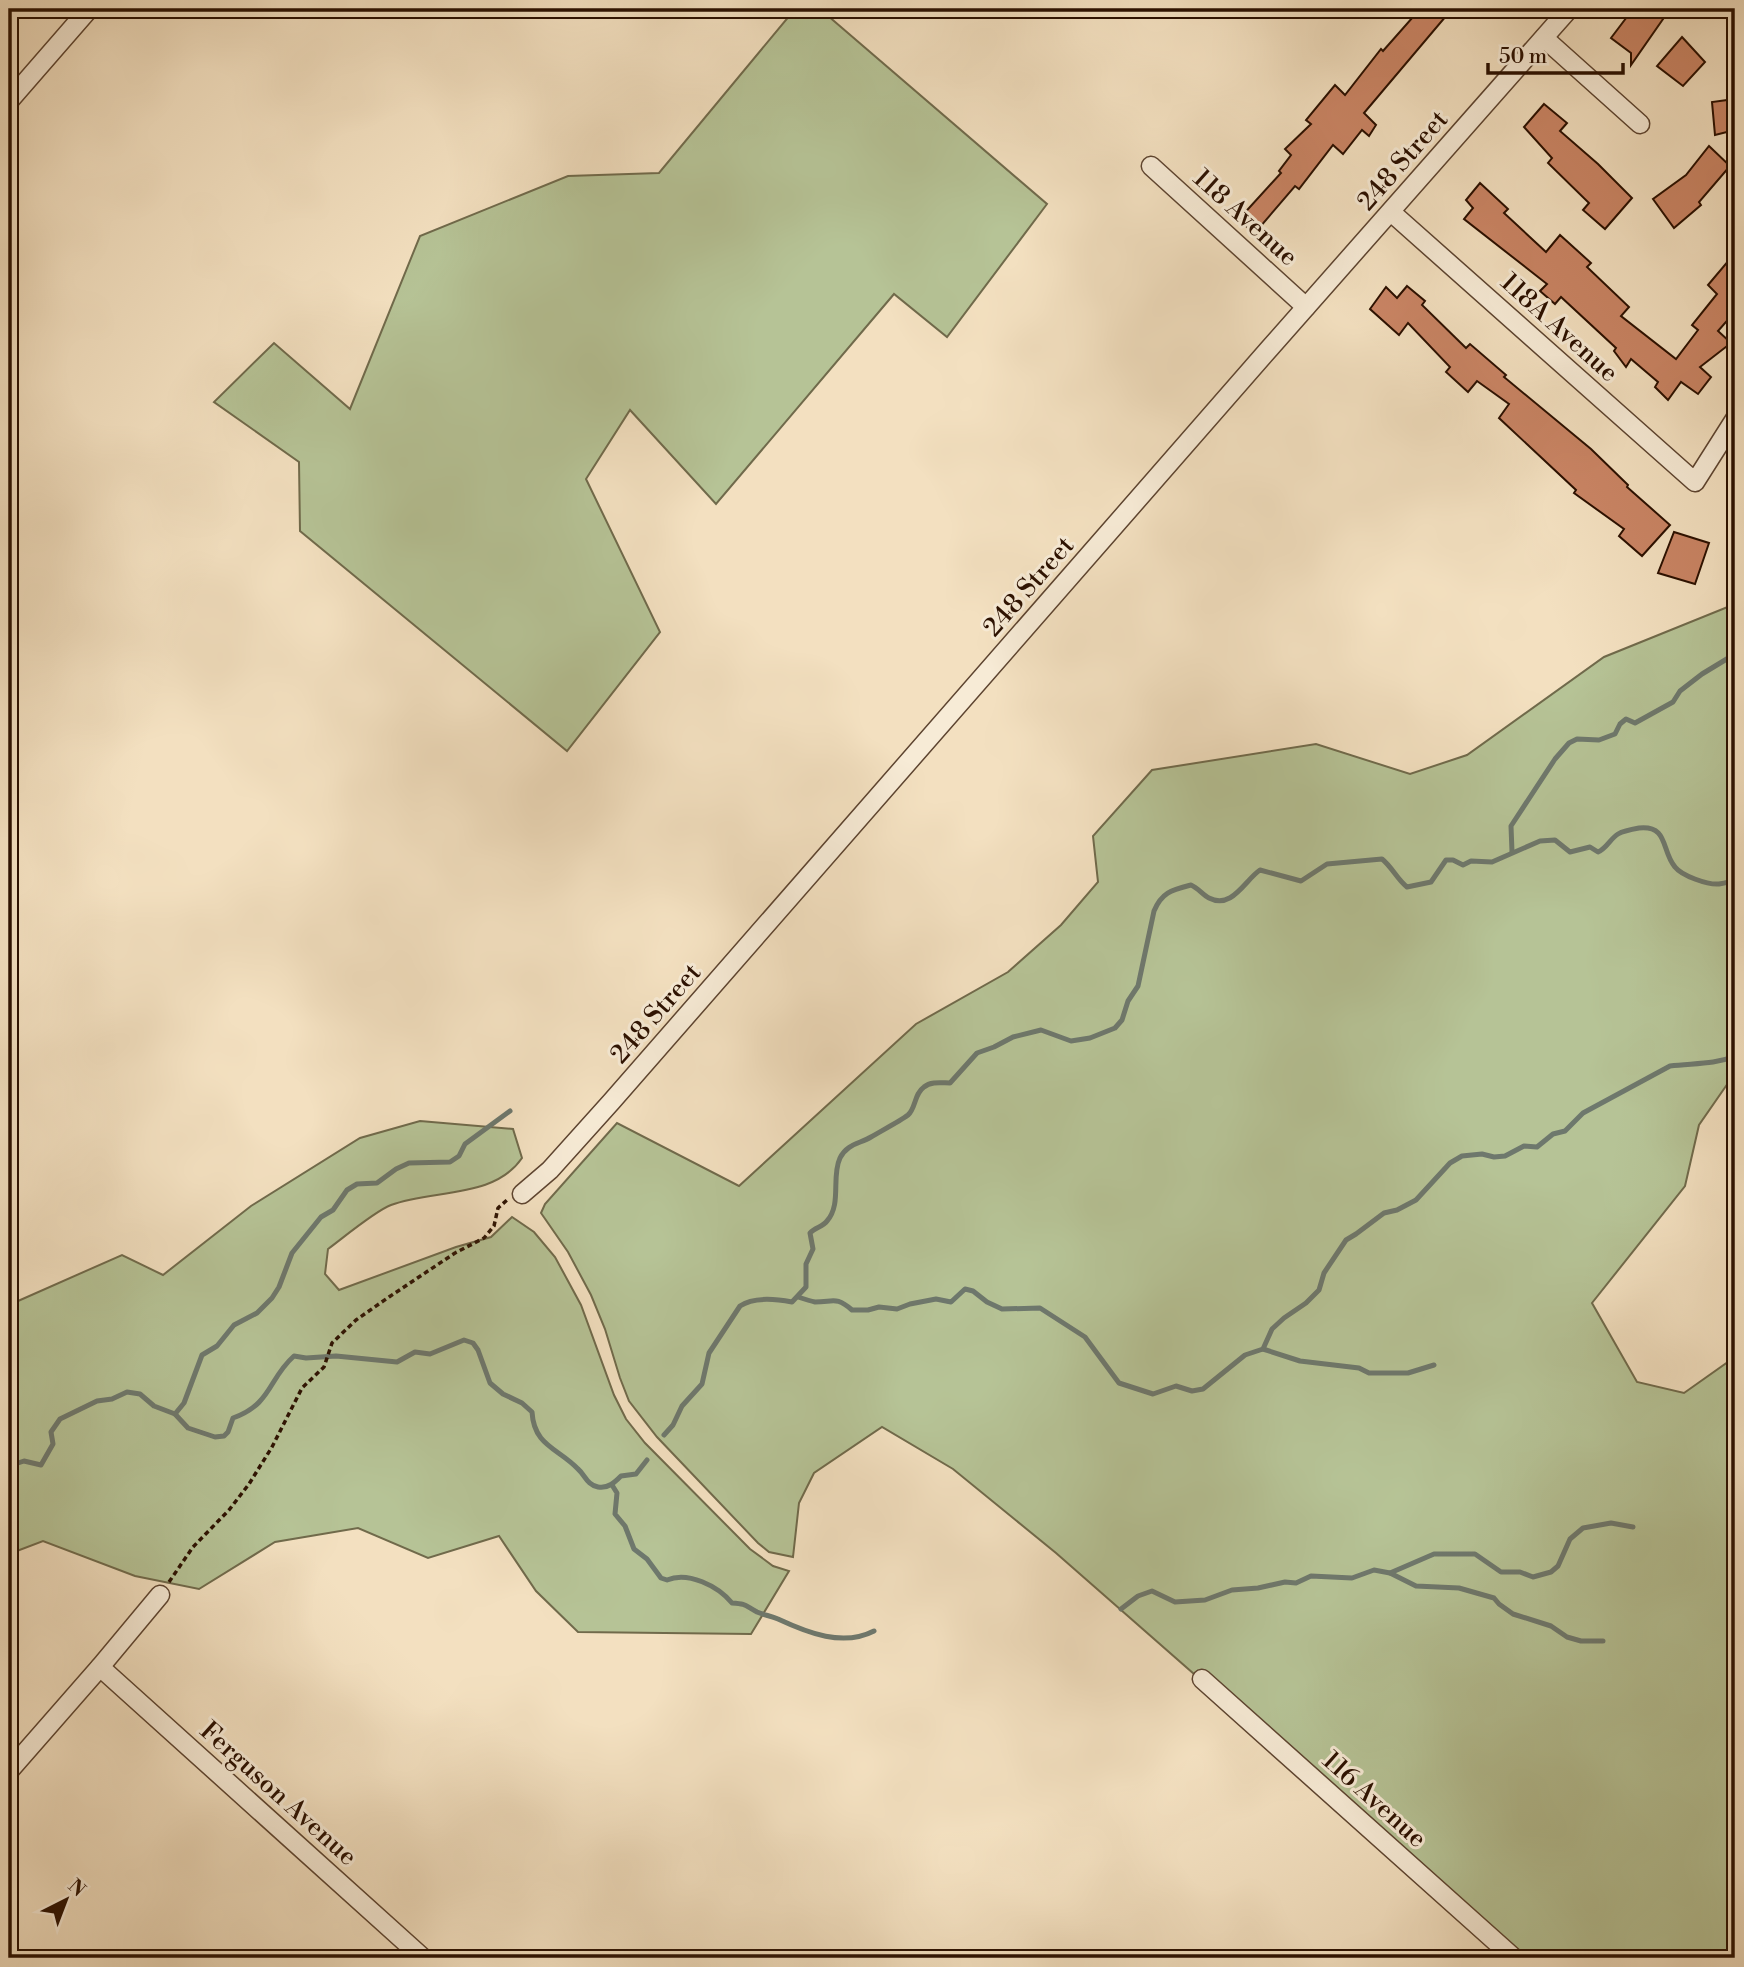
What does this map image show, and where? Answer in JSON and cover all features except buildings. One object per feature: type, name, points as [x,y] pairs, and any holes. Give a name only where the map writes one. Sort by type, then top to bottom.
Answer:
[{"type":"street","points":[[9,101],[89,9]]},
{"type":"street","name":"248 Street","points":[[522,1194],[550,1170],[612,1101],[1569,9]]},
{"type":"street","points":[[1545,38],[1640,124]]},
{"type":"street","name":"118 Avenue","points":[[1151,166],[1306,307]]},
{"type":"street","name":"118A Avenue","points":[[1391,212],[1695,482],[1735,419]]},
{"type":"street","points":[[9,1771],[160,1595]]},
{"type":"street","name":"Ferguson Avenue","points":[[100,1667],[423,1958]]},
{"type":"street","name":"116 Avenue","points":[[1202,1679],[1514,1958]]},
{"type":"path","points":[[160,1595],[193,1547],[249,1485],[302,1388],[324,1367],[332,1343],[356,1320],[389,1297],[455,1253],[484,1238],[494,1226],[498,1208],[509,1199],[522,1194]]},
{"type":"green space","points":[[795,9],[820,9],[1047,204],[947,337],[894,294],[716,504],[630,410],[586,479],[660,632],[567,751],[300,531],[299,462],[214,402],[274,343],[350,409],[420,236],[568,176],[659,173]]},
{"type":"green space","points":[[1735,604],[1735,1073],[1699,1125],[1685,1186],[1592,1303],[1637,1382],[1684,1393],[1735,1357],[1735,1958],[1518,1958],[1056,1553],[953,1469],[882,1427],[814,1473],[799,1503],[793,1557],[769,1552],[657,1437],[629,1401],[591,1295],[568,1252],[541,1213],[545,1204],[617,1123],[739,1186],[916,1024],[1008,972],[1061,925],[1098,882],[1093,836],[1152,770],[1316,744],[1410,774],[1467,755],[1604,657]]},
{"type":"green space","points":[[420,1121],[513,1129],[522,1158],[510,1171],[479,1187],[408,1200],[384,1208],[328,1249],[325,1274],[339,1290],[491,1237],[512,1217],[534,1232],[555,1257],[581,1305],[614,1395],[626,1419],[645,1443],[750,1549],[773,1566],[789,1571],[751,1634],[578,1632],[536,1591],[499,1536],[428,1558],[358,1528],[275,1542],[199,1589],[135,1576],[43,1541],[9,1554],[9,1305],[122,1255],[163,1275],[251,1206],[360,1138]]},
{"type":"waterway","points":[[1512,852],[1511,826],[1555,759],[1569,743],[1577,739],[1599,740],[1615,734],[1626,719],[1635,723],[1673,702],[1680,691],[1735,654]]},
{"type":"waterway","points":[[664,1435],[673,1425],[682,1406],[702,1384],[709,1353],[740,1306],[758,1300],[792,1302],[806,1287],[806,1264],[813,1249],[810,1233],[825,1223],[831,1214],[835,1199],[837,1165],[846,1150],[908,1115],[918,1093],[924,1087],[933,1083],[950,1083],[977,1053],[1013,1037],[1041,1030],[1071,1041],[1090,1038],[1115,1028],[1122,1020],[1128,1001],[1138,986],[1154,911],[1168,893],[1191,885],[1209,898],[1225,900],[1238,892],[1260,870],[1301,881],[1327,864],[1382,859],[1407,887],[1431,882],[1446,860],[1463,865],[1471,861],[1492,862],[1540,841],[1555,840],[1570,852],[1590,847],[1598,852],[1618,834],[1639,828],[1649,828],[1660,835],[1671,861],[1683,874],[1714,884],[1735,880]]},
{"type":"waterway","points":[[1263,1349],[1272,1329],[1319,1290],[1324,1273],[1346,1240],[1384,1213],[1397,1210],[1416,1200],[1450,1163],[1462,1156],[1505,1156],[1524,1146],[1537,1147],[1553,1134],[1565,1131],[1583,1113],[1670,1066],[1711,1062],[1735,1056]]},
{"type":"waterway","points":[[175,1414],[184,1403],[202,1355],[217,1346],[234,1325],[257,1313],[272,1298],[292,1253],[321,1217],[333,1210],[347,1190],[357,1184],[377,1183],[409,1163],[450,1162],[459,1156],[465,1144],[510,1111]]},
{"type":"waterway","points":[[798,1297],[815,1302],[838,1301],[852,1310],[879,1307],[897,1309],[936,1299],[951,1302],[965,1289],[1002,1309],[1040,1308],[1085,1337],[1119,1383],[1153,1394],[1176,1386],[1192,1391],[1203,1389],[1245,1355],[1263,1349],[1300,1361],[1359,1368],[1369,1373],[1408,1373],[1434,1365]]},
{"type":"waterway","points":[[9,1466],[24,1461],[41,1465],[53,1444],[51,1432],[60,1419],[97,1401],[112,1399],[127,1392],[140,1394],[154,1406],[175,1414],[188,1428],[215,1437],[224,1436],[233,1418],[246,1412],[263,1398],[294,1356],[336,1356],[397,1362],[415,1352],[430,1354],[464,1340],[473,1343],[478,1350],[490,1383],[532,1412],[537,1432],[542,1439],[580,1471],[591,1484],[605,1487],[621,1476],[636,1474],[647,1460]]},
{"type":"waterway","points":[[612,1485],[617,1493],[615,1514],[625,1526],[634,1549],[647,1559],[661,1578],[667,1580],[684,1577],[702,1582],[719,1591],[732,1603],[743,1604],[813,1633],[850,1638],[874,1631]]},
{"type":"waterway","points":[[1121,1609],[1138,1596],[1152,1591],[1175,1602],[1205,1600],[1232,1590],[1285,1582],[1296,1583],[1311,1576],[1352,1578],[1374,1570],[1390,1573],[1434,1554],[1475,1554],[1501,1572],[1520,1572],[1533,1577],[1551,1572],[1558,1566],[1570,1539],[1583,1528],[1611,1523],[1633,1527]]},
{"type":"waterway","points":[[1390,1573],[1416,1586],[1459,1588],[1494,1598],[1513,1614],[1551,1626],[1567,1637],[1581,1641],[1603,1641]]}]
